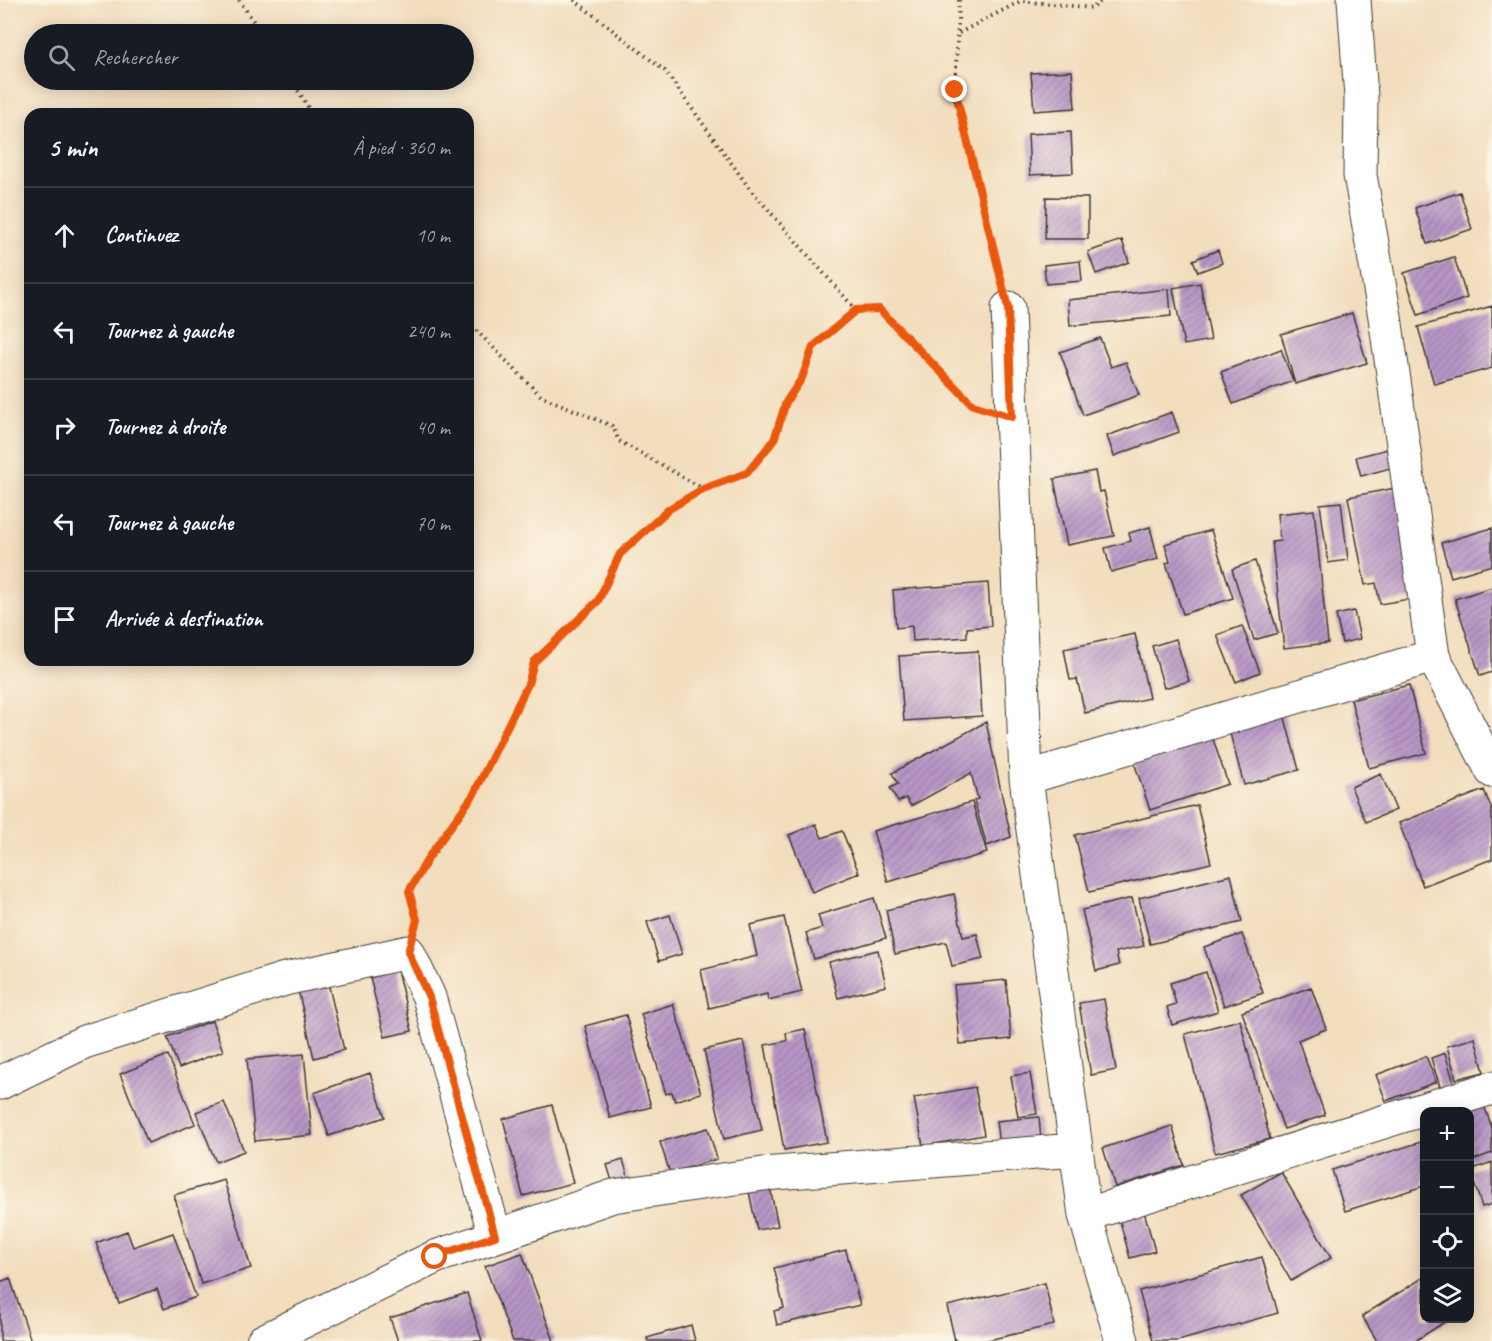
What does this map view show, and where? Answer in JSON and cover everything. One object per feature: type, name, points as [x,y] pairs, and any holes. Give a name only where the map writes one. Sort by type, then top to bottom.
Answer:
[{"type":"street","points":[[1353,0],[1361,97],[1360,176],[1385,317],[1433,656],[1492,771]]},
{"type":"street","points":[[1008,308],[1026,778],[1085,1215],[1122,1341]]},
{"type":"street","points":[[1026,778],[1433,656]]},
{"type":"street","points":[[0,1083],[84,1042],[285,979],[408,952],[429,997],[495,1236]]},
{"type":"street","points":[[1085,1215],[1492,1088]]},
{"type":"street","points":[[263,1341],[435,1257],[613,1196],[764,1174],[1075,1150]]},
{"type":"path","points":[[239,0],[255,24]]},
{"type":"path","points":[[574,0],[665,72],[750,189],[856,310]]},
{"type":"path","points":[[959,0],[955,90],[1008,308]]},
{"type":"path","points":[[958,33],[1022,1],[1093,8],[1102,0]]},
{"type":"path","points":[[298,90],[308,108]]},
{"type":"path","points":[[408,952],[417,920],[409,891],[430,855],[474,794],[528,684],[534,662],[598,601],[620,554],[669,509],[703,489],[747,473],[774,440],[786,402],[802,378],[813,347],[856,310],[879,309],[973,405],[1012,417]]},
{"type":"path","points":[[474,328],[541,396],[612,426],[619,441],[703,489]]},
{"type":"building","points":[[1072,71],[1075,108],[1034,111],[1031,73]]},
{"type":"building","points":[[1071,132],[1073,173],[1030,175],[1028,134]]},
{"type":"building","points":[[1460,192],[1472,229],[1427,244],[1415,208]]},
{"type":"building","points":[[1046,197],[1088,198],[1088,239],[1045,239]]},
{"type":"building","points":[[1122,240],[1129,262],[1096,274],[1088,252]]},
{"type":"building","points":[[1218,250],[1222,263],[1198,272],[1193,260]]},
{"type":"building","points":[[1454,257],[1467,298],[1418,315],[1404,273]]},
{"type":"building","points":[[1080,261],[1082,281],[1046,284],[1044,265]]},
{"type":"building","points":[[1200,283],[1211,340],[1184,345],[1173,288]]},
{"type":"building","points":[[1169,289],[1171,316],[1070,326],[1068,300]]},
{"type":"building","points":[[1492,306],[1492,368],[1434,384],[1418,327]]},
{"type":"building","points":[[1352,313],[1367,363],[1295,384],[1281,334]]},
{"type":"building","points":[[1100,338],[1111,367],[1126,362],[1139,395],[1083,415],[1060,352]]},
{"type":"building","points":[[1281,349],[1293,381],[1233,404],[1221,372]]},
{"type":"building","points":[[1172,412],[1179,432],[1114,456],[1107,436]]},
{"type":"building","points":[[1396,447],[1401,465],[1361,476],[1356,457]]},
{"type":"building","points":[[1095,471],[1099,492],[1104,491],[1114,536],[1067,545],[1054,479]]},
{"type":"building","points":[[1396,488],[1416,598],[1380,604],[1376,583],[1365,585],[1348,497]]},
{"type":"building","points":[[1341,502],[1348,560],[1328,563],[1320,504]]},
{"type":"building","points":[[1314,510],[1328,643],[1284,648],[1272,542],[1280,541],[1277,514]]},
{"type":"building","points":[[1150,527],[1158,559],[1111,572],[1105,548],[1131,541],[1129,533]]},
{"type":"building","points":[[1492,528],[1492,565],[1451,577],[1441,543]]},
{"type":"building","points":[[1211,530],[1233,598],[1183,614],[1166,563],[1170,562],[1165,544]]},
{"type":"building","points":[[1255,561],[1278,633],[1254,640],[1232,569]]},
{"type":"building","points":[[988,583],[991,626],[967,628],[967,637],[913,641],[912,626],[896,628],[893,590]]},
{"type":"building","points":[[1492,587],[1492,672],[1480,676],[1455,599]]},
{"type":"building","points":[[1354,611],[1360,639],[1342,643],[1336,615]]},
{"type":"building","points":[[1242,626],[1260,672],[1236,682],[1217,635]]},
{"type":"building","points":[[1135,634],[1149,698],[1085,713],[1077,679],[1070,680],[1064,649]]},
{"type":"building","points":[[1176,639],[1189,681],[1164,688],[1152,646]]},
{"type":"building","points":[[978,651],[982,716],[904,721],[899,656]]},
{"type":"building","points":[[1409,685],[1426,753],[1369,768],[1351,700]]},
{"type":"building","points":[[1283,711],[1299,770],[1244,785],[1228,726]]},
{"type":"building","points":[[986,722],[1011,837],[987,846],[974,800],[978,799],[971,773],[911,806],[906,798],[898,802],[890,788],[898,784],[892,773]]},
{"type":"building","points":[[1208,724],[1228,784],[1150,810],[1130,750]]},
{"type":"building","points":[[1381,774],[1396,810],[1366,822],[1351,787]]},
{"type":"building","points":[[1484,790],[1492,810],[1492,859],[1423,886],[1399,823]]},
{"type":"building","points":[[972,802],[987,853],[888,882],[873,831]]},
{"type":"building","points":[[1197,805],[1211,863],[1089,892],[1075,835]]},
{"type":"building","points":[[816,824],[822,838],[842,831],[859,873],[812,892],[789,835]]},
{"type":"building","points":[[1231,875],[1242,922],[1150,944],[1139,898]]},
{"type":"building","points":[[954,894],[963,937],[977,934],[983,959],[952,966],[946,942],[895,954],[886,910]]},
{"type":"building","points":[[874,898],[886,938],[814,959],[806,933],[822,928],[818,915]]},
{"type":"building","points":[[1132,898],[1144,946],[1116,952],[1119,965],[1096,971],[1082,910]]},
{"type":"building","points":[[670,915],[682,954],[659,961],[647,922]]},
{"type":"building","points":[[784,917],[802,992],[768,1000],[767,994],[709,1008],[701,970],[757,956],[750,925]]},
{"type":"building","points":[[1242,934],[1263,993],[1224,1006],[1204,947]]},
{"type":"building","points":[[878,950],[886,986],[838,998],[829,962]]},
{"type":"building","points":[[397,970],[412,1031],[385,1037],[370,978]]},
{"type":"building","points":[[1206,972],[1218,1011],[1172,1025],[1167,1007],[1176,1004],[1170,983]]},
{"type":"building","points":[[326,974],[344,1050],[314,1058],[296,981]]},
{"type":"building","points":[[1006,980],[1011,1039],[960,1044],[954,985]]},
{"type":"building","points":[[1311,987],[1326,1029],[1298,1040],[1325,1115],[1284,1129],[1242,1012]]},
{"type":"building","points":[[1104,999],[1116,1070],[1091,1075],[1079,1003]]},
{"type":"building","points":[[673,1004],[701,1093],[675,1101],[672,1092],[666,1094],[641,1014]]},
{"type":"building","points":[[626,1015],[651,1107],[610,1118],[585,1026]]},
{"type":"building","points":[[1240,1020],[1270,1139],[1215,1153],[1185,1034]]},
{"type":"building","points":[[212,1021],[223,1051],[179,1068],[167,1037]]},
{"type":"building","points":[[805,1029],[827,1142],[784,1150],[765,1045],[787,1041],[786,1033]]},
{"type":"building","points":[[1475,1038],[1484,1072],[1456,1079],[1447,1046]]},
{"type":"building","points":[[743,1041],[762,1130],[724,1139],[704,1050]]},
{"type":"building","points":[[1445,1053],[1454,1083],[1440,1087],[1431,1058]]},
{"type":"building","points":[[304,1054],[312,1135],[255,1141],[247,1059]]},
{"type":"building","points":[[168,1055],[195,1124],[148,1143],[120,1074]]},
{"type":"building","points":[[1426,1056],[1436,1082],[1386,1101],[1376,1075]]},
{"type":"building","points":[[370,1073],[385,1117],[329,1136],[314,1093]]},
{"type":"building","points":[[1030,1073],[1037,1114],[1018,1117],[1011,1076]]},
{"type":"building","points":[[975,1087],[984,1135],[923,1146],[914,1098]]},
{"type":"building","points":[[1482,1100],[1492,1128],[1492,1153],[1474,1160],[1474,1108]]},
{"type":"building","points":[[224,1102],[244,1151],[216,1162],[196,1112]]},
{"type":"building","points":[[552,1105],[573,1183],[523,1196],[503,1119]]},
{"type":"building","points":[[1039,1117],[1041,1140],[999,1145],[996,1121]]},
{"type":"building","points":[[1172,1126],[1184,1165],[1115,1187],[1103,1148]]},
{"type":"building","points":[[708,1128],[717,1159],[670,1173],[660,1142]]},
{"type":"building","points":[[1420,1142],[1420,1187],[1345,1211],[1332,1170]]},
{"type":"building","points":[[623,1160],[630,1182],[614,1187],[607,1165]]},
{"type":"building","points":[[1492,1162],[1492,1204],[1482,1207],[1474,1182],[1474,1169]]},
{"type":"building","points":[[1281,1172],[1331,1258],[1291,1281],[1241,1195]]},
{"type":"building","points":[[768,1178],[778,1226],[757,1230],[747,1182]]},
{"type":"building","points":[[224,1180],[251,1268],[201,1284],[174,1195]]},
{"type":"building","points":[[1142,1204],[1155,1251],[1130,1258],[1117,1211]]},
{"type":"building","points":[[127,1231],[133,1247],[173,1233],[196,1297],[164,1309],[157,1289],[119,1303],[96,1243]]},
{"type":"building","points":[[846,1250],[860,1305],[777,1325],[774,1311],[784,1308],[774,1268]]},
{"type":"building","points":[[522,1253],[554,1341],[513,1341],[485,1266]]},
{"type":"building","points":[[1262,1257],[1278,1313],[1178,1341],[1153,1341],[1139,1291]]},
{"type":"building","points":[[10,1278],[31,1341],[0,1341],[0,1282]]},
{"type":"building","points":[[1420,1280],[1420,1323],[1443,1323],[1415,1341],[1377,1341],[1362,1316]]},
{"type":"building","points":[[1045,1283],[1054,1325],[984,1341],[955,1341],[947,1306]]},
{"type":"building","points":[[467,1293],[482,1341],[398,1341],[390,1318]]},
{"type":"building","points":[[691,1325],[695,1341],[648,1341],[647,1338]]},
{"type":"route","points":[[435,1257],[495,1236],[429,997],[408,952],[417,920],[409,891],[430,855],[474,794],[528,684],[534,662],[554,640],[598,601],[620,554],[669,509],[703,489],[747,473],[774,440],[786,402],[802,378],[813,347],[856,310],[879,309],[973,405],[1012,417],[1008,308],[955,90]]}]
